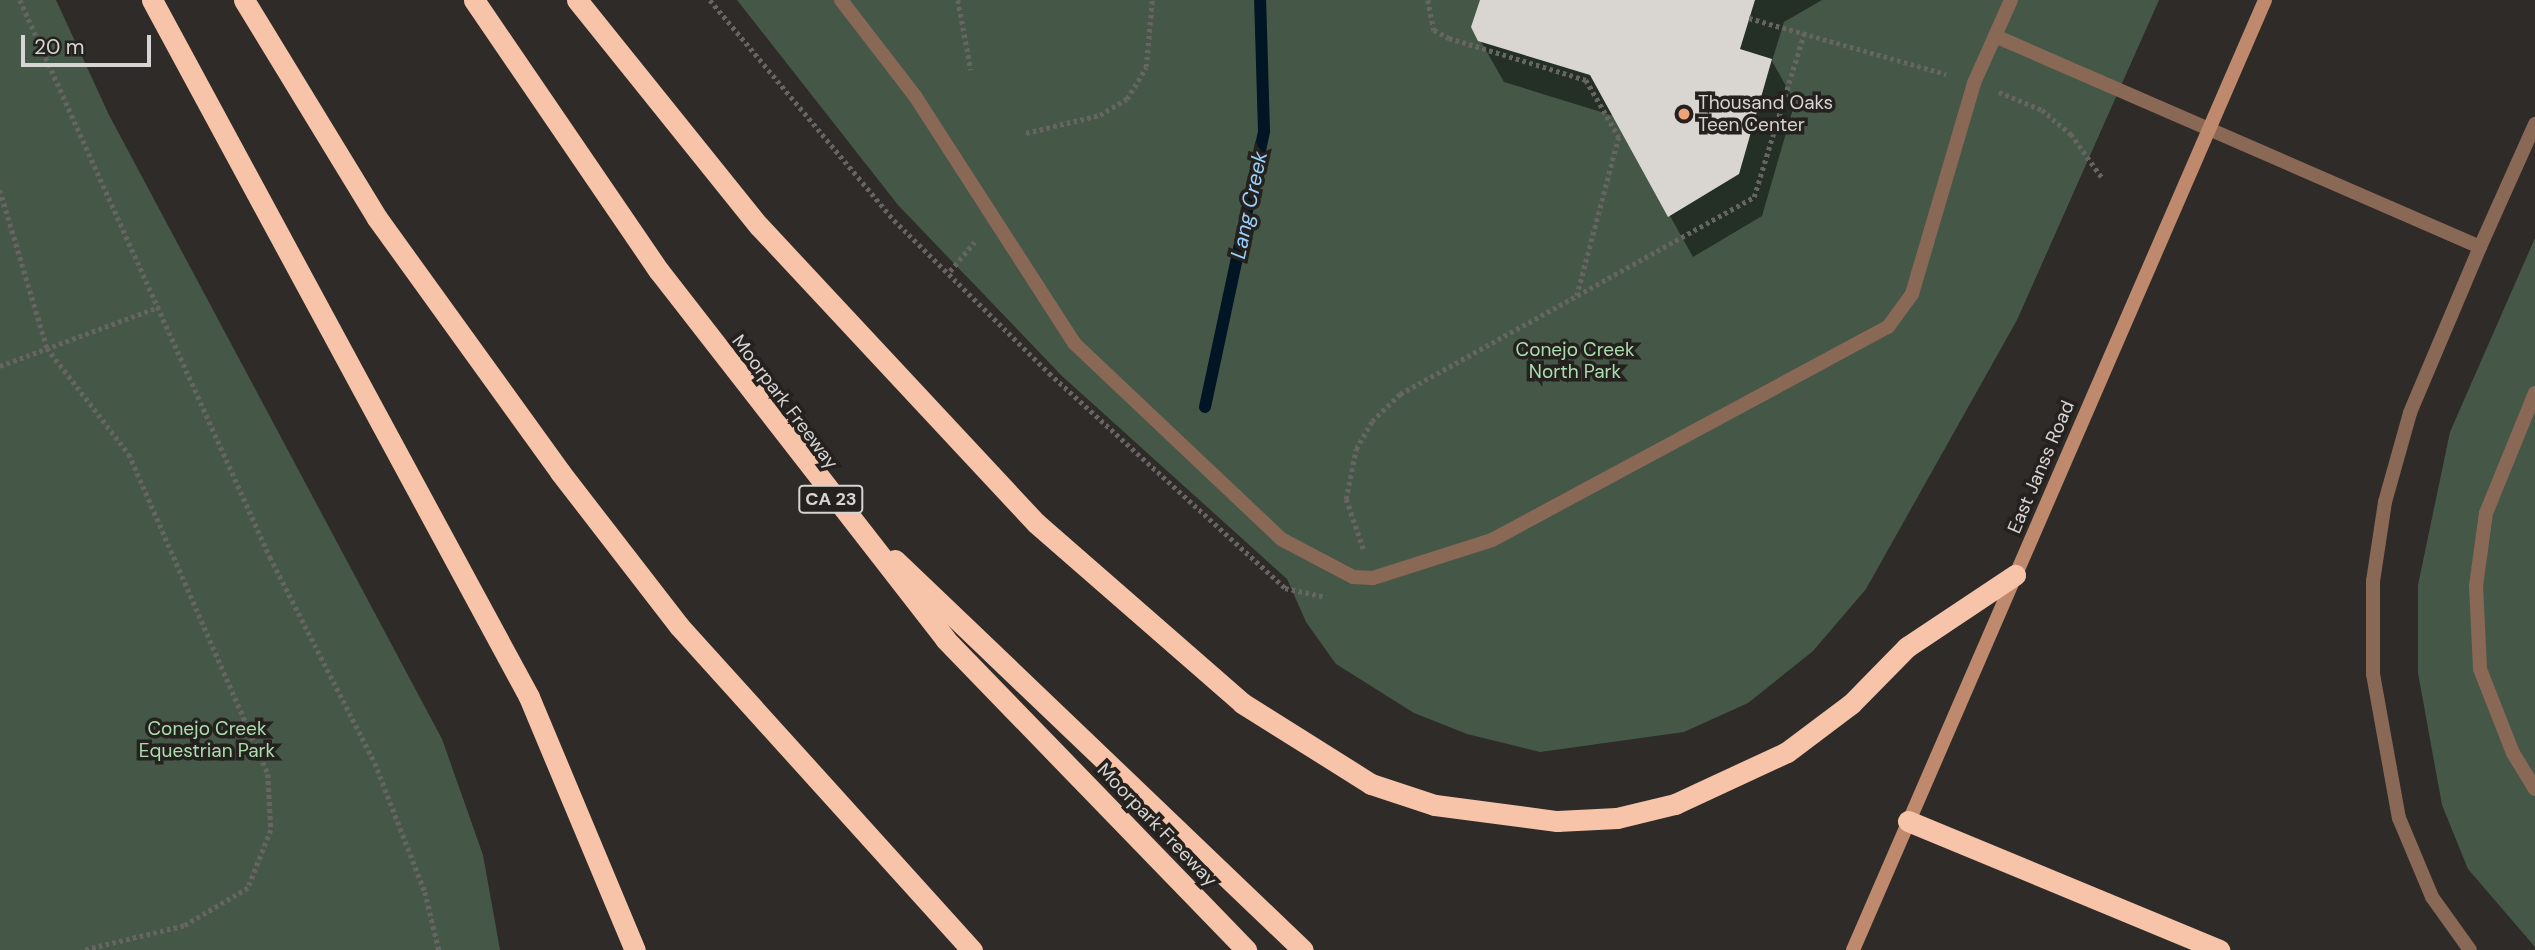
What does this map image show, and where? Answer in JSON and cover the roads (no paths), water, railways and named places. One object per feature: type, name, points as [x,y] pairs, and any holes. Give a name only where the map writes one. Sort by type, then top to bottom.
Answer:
[{"type":"highway","points":[[152,0],[529,697],[635,950]]},
{"type":"highway","points":[[244,0],[377,218],[560,472],[679,626],[972,950]]},
{"type":"highway","name":"Moorpark Freeway","points":[[474,0],[659,271],[830,497],[944,639],[1247,950]]},
{"type":"highway","points":[[577,0],[759,226],[1036,523],[1242,703],[1371,784],[1435,805],[1558,821],[1617,818],[1675,804],[1787,752],[1851,704],[1907,647],[2015,575]]},
{"type":"highway","points":[[830,497],[1304,950]]},
{"type":"highway","points":[[1908,821],[2219,950]]},
{"type":"main road","name":"East Janss Road","points":[[1853,950],[2265,0]]},
{"type":"lane","points":[[841,0],[974,184],[1097,368],[1281,539],[1353,577],[1373,578],[1492,540],[1903,314],[1974,83],[2011,0]]},
{"type":"lane","points":[[1995,36],[2480,247]]},
{"type":"lane","points":[[2470,950],[2432,897],[2399,818],[2373,674],[2373,580],[2385,502],[2410,414],[2535,124]]},
{"type":"lane","points":[[2535,393],[2486,513],[2476,586],[2480,669],[2512,752],[2535,789]]},
{"type":"waterway","name":"Lang Creek","points":[[1205,407],[1264,131],[1260,0]]},
{"type":"place","name":"Thousand Oaks Teen Center","points":[[1684,114]]},
{"type":"park label","name":"Conejo Creek North Park","points":[[1575,361]]},
{"type":"park label","name":"Conejo Creek Equestrian Park","points":[[207,740]]}]
